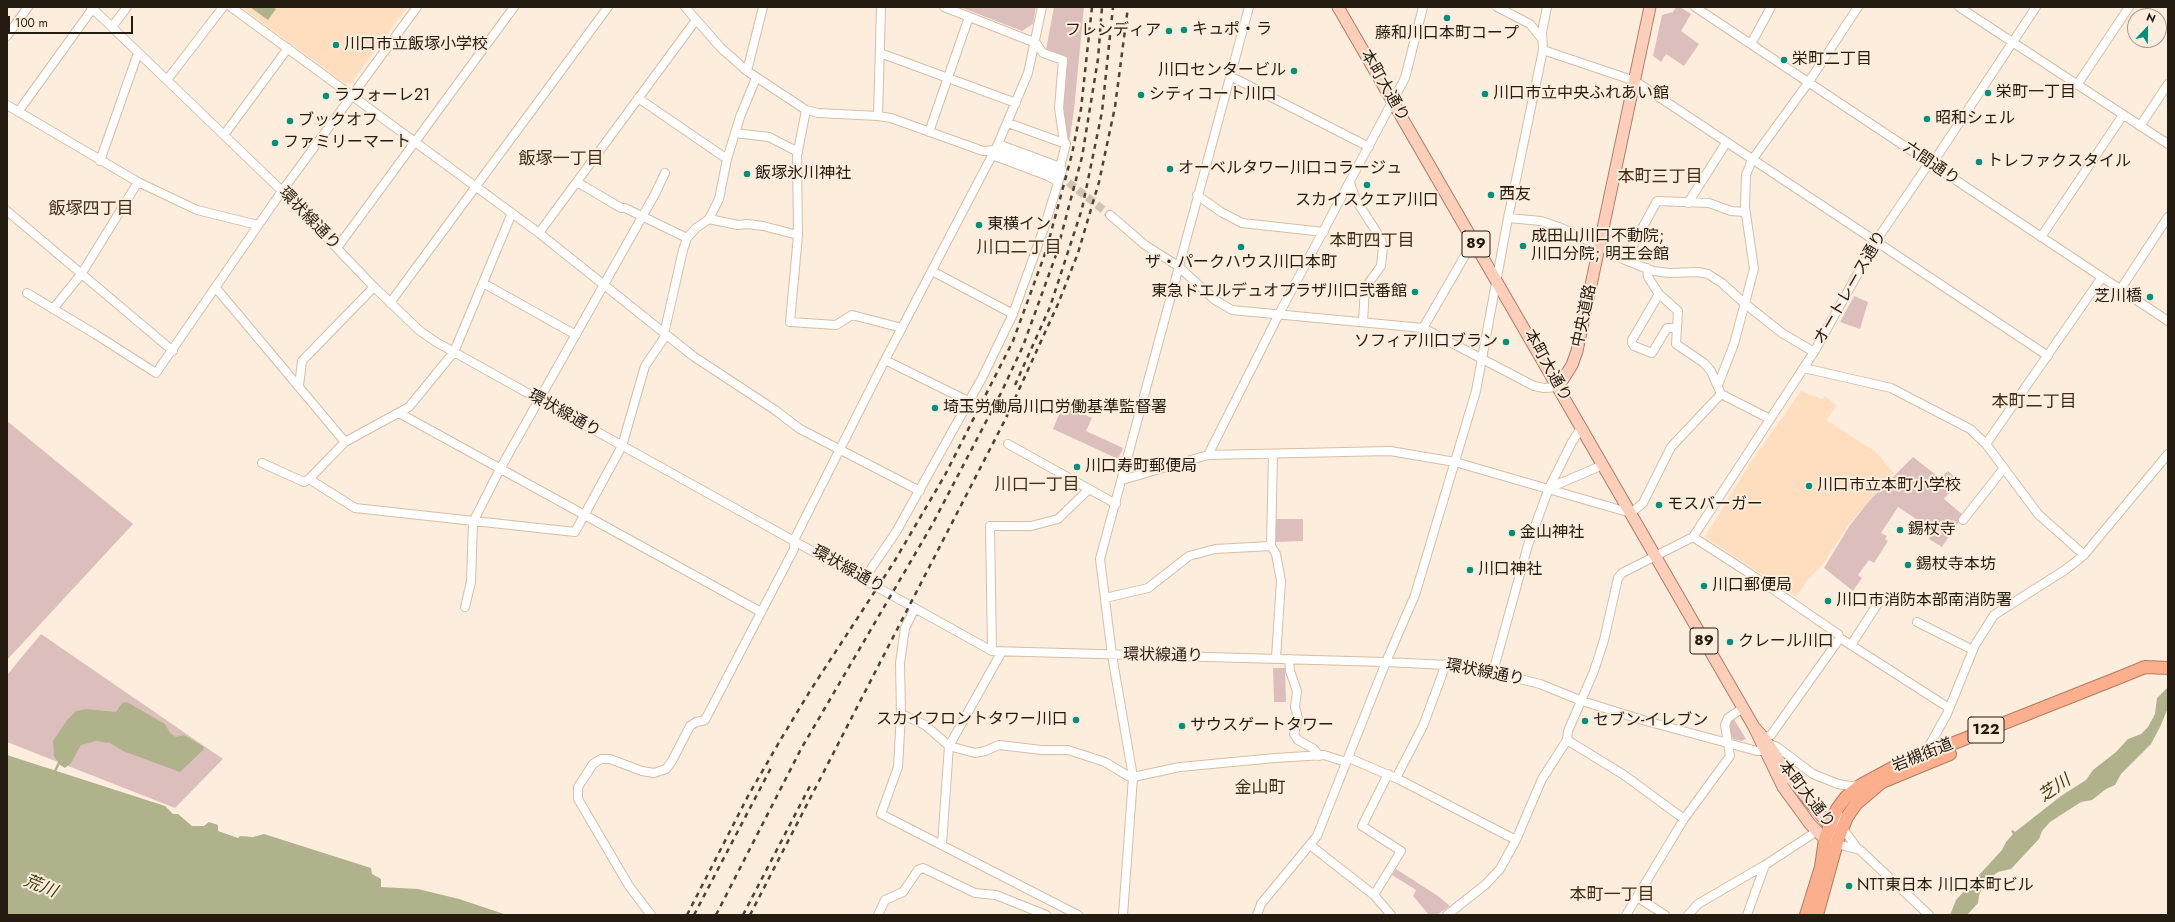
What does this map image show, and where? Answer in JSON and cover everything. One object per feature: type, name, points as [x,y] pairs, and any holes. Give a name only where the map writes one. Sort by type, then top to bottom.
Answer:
[{"type":"highway","name":"岩槻街道","points":[[1806,915],[1821,867],[1825,839],[1830,825],[1837,809],[1846,796],[1861,785],[1896,766],[2138,670],[2153,666],[2165,671]]},
{"type":"highway","name":"岩槻街道","points":[[1817,915],[1829,878],[1837,844],[1847,816],[1856,804],[1882,782],[1900,773],[2143,676],[2165,671]]},
{"type":"main road","name":"本町大通り","points":[[1338,7],[1497,279],[1581,428],[1754,727],[1792,780],[1835,832],[1837,844]]},
{"type":"main road","name":"中央道路","points":[[1558,387],[1572,365],[1577,351],[1650,7]]},
{"type":"main road","name":"本町大通り","points":[[1766,744],[1783,787],[1816,830],[1825,839],[1837,844]]},
{"type":"street","points":[[7,36],[28,7]]},
{"type":"street","points":[[112,27],[127,7]]},
{"type":"street","points":[[167,80],[223,7]]},
{"type":"street","points":[[231,7],[512,213],[693,356],[775,410],[800,429],[920,491]]},
{"type":"street","points":[[27,294],[54,309],[156,373],[173,351],[282,191],[417,7]]},
{"type":"street","points":[[337,248],[514,7]]},
{"type":"street","points":[[390,303],[608,7]]},
{"type":"street","points":[[685,7],[721,48],[747,71],[806,110],[818,113],[878,116],[984,151],[995,149],[1059,175]]},
{"type":"street","points":[[747,71],[763,7]]},
{"type":"street","points":[[878,116],[881,7]]},
{"type":"street","points":[[864,579],[896,532],[920,491],[970,402],[1013,314],[1044,228],[1066,144],[1064,142],[1059,108],[1063,60],[1043,53],[1036,42],[944,7]]},
{"type":"street","points":[[651,915],[629,886],[578,799],[578,787],[593,764],[601,759],[610,759],[642,771],[654,772],[666,769],[672,761],[690,726],[696,722],[705,720],[794,550],[794,540],[885,360],[1008,123],[1028,73],[1036,42],[1042,7]]},
{"type":"street","points":[[1123,915],[1133,777],[1112,655],[1100,560],[1197,195],[1249,7]]},
{"type":"street","points":[[1208,455],[1279,314],[1405,78],[1423,7]]},
{"type":"street","points":[[1497,7],[1530,24],[1542,40]]},
{"type":"street","points":[[1257,915],[1261,904],[1317,836],[1386,662],[1415,595],[1476,391],[1483,360],[1508,218],[1543,50],[1542,32],[1547,7]]},
{"type":"street","name":"六間通り","points":[[1695,7],[2168,321]]},
{"type":"street","points":[[1751,44],[1771,7]]},
{"type":"street","points":[[1718,385],[1734,344],[1754,269],[1745,212],[1746,175],[1752,160],[1808,83],[1858,7]]},
{"type":"street","points":[[1959,7],[2168,144]]},
{"type":"street","name":"オートレース通り","points":[[1693,537],[1814,352],[1876,241],[1930,163],[1936,158],[2036,7]]},
{"type":"street","points":[[2078,85],[2129,7]]},
{"type":"street","points":[[18,112],[92,8]]},
{"type":"street","name":"環状線通り","points":[[92,8],[282,191],[374,287],[420,331],[454,352],[622,446],[992,651],[1001,653],[1276,658],[1446,664],[1493,672],[1540,684],[1582,701],[1646,721],[1757,751],[1766,744],[1777,747],[1813,774],[1838,784],[1850,786],[1861,785]]},
{"type":"street","points":[[929,132],[969,17]]},
{"type":"street","points":[[539,234],[696,20]]},
{"type":"street","points":[[224,135],[288,48]]},
{"type":"street","points":[[1543,50],[1635,81],[2048,356]]},
{"type":"street","points":[[100,161],[138,53]]},
{"type":"street","points":[[880,53],[1016,103]]},
{"type":"street","points":[[1230,76],[1369,147]]},
{"type":"street","points":[[309,479],[355,508],[575,532],[622,446],[645,366],[665,335],[687,238],[696,228],[710,219],[719,199],[727,159],[740,117],[756,78]]},
{"type":"street","points":[[2140,126],[2168,84]]},
{"type":"street","points":[[638,98],[727,159]]},
{"type":"street","points":[[7,105],[138,182],[197,210],[258,225]]},
{"type":"street","points":[[806,110],[798,152],[798,235],[790,322],[836,325],[847,316],[852,315],[902,328]]},
{"type":"street","points":[[2040,237],[2123,115]]},
{"type":"street","points":[[1008,123],[1064,142]]},
{"type":"street","points":[[736,133],[769,137],[798,152]]},
{"type":"street","points":[[1688,203],[1726,143]]},
{"type":"street","points":[[995,149],[1048,176],[1059,175]]},
{"type":"street","points":[[465,607],[471,582],[473,522],[500,469],[655,194],[664,173]]},
{"type":"street","points":[[54,309],[82,273],[138,182]]},
{"type":"street","points":[[577,182],[621,208],[625,208],[687,238]]},
{"type":"street","points":[[1350,183],[1356,200],[1381,239],[1383,248],[1381,266],[1365,288],[1363,322]]},
{"type":"street","points":[[1197,195],[1221,212],[1242,224],[1324,232]]},
{"type":"street","points":[[1625,260],[1657,201],[1709,203],[1731,211],[1745,212]]},
{"type":"street","points":[[7,211],[173,351]]},
{"type":"street","points":[[262,463],[304,482],[309,479],[345,442],[409,407],[454,352],[512,213]]},
{"type":"street","points":[[1110,215],[1145,245],[1178,266],[1215,300],[1227,308],[1242,312],[1279,314],[1423,328],[1534,386],[1544,388],[1558,387]]},
{"type":"street","points":[[2120,290],[2168,217]]},
{"type":"street","points":[[1508,218],[1541,221],[1600,246],[1625,260],[1647,268],[1669,273],[1683,271],[1708,274],[1722,283],[1744,303],[1782,333],[1814,352]]},
{"type":"street","points":[[710,219],[738,225],[747,224],[763,226],[798,235]]},
{"type":"street","points":[[1423,328],[1474,240]]},
{"type":"street","points":[[1647,268],[1648,277],[1659,294],[1678,311],[1676,344],[1704,363],[1711,371],[1721,394],[1770,419]]},
{"type":"street","points":[[932,271],[1013,314]]},
{"type":"street","points":[[1986,444],[2102,277]]},
{"type":"street","points":[[483,283],[576,336]]},
{"type":"street","points":[[299,386],[302,361],[374,287]]},
{"type":"street","points":[[216,288],[345,442]]},
{"type":"street","points":[[1659,294],[1632,340],[1632,343],[1634,346],[1652,353],[1667,328],[1676,328]]},
{"type":"street","points":[[885,360],[970,402]]},
{"type":"street","points":[[1804,368],[1891,388],[1970,429],[1986,444],[2038,514],[2084,555]]},
{"type":"street","points":[[1122,480],[1208,455],[1390,451],[1455,462],[1631,513],[1643,503],[1671,446],[1721,394]]},
{"type":"street","points":[[399,413],[761,612]]},
{"type":"street","points":[[1493,672],[1528,546],[1549,488],[1572,442],[1581,428]]},
{"type":"street","points":[[1008,444],[1116,504]]},
{"type":"street","points":[[1273,454],[1272,546],[1276,554],[1281,581],[1276,658]]},
{"type":"street","points":[[1924,755],[1949,708],[1973,650],[1994,615],[2065,570],[2084,555],[2168,454]]},
{"type":"street","points":[[1549,488],[1603,465]]},
{"type":"street","points":[[1963,520],[2004,468]]},
{"type":"street","points":[[992,651],[990,526],[1031,526],[1058,519],[1089,489]]},
{"type":"street","points":[[1447,915],[1480,889],[1500,869],[1516,840],[1542,778],[1567,740],[1568,731],[1594,671],[1604,640],[1618,578],[1622,573],[1693,537],[1748,572],[1838,634],[1840,638],[1949,708]]},
{"type":"street","points":[[1105,598],[1148,588],[1189,556],[1215,550],[1272,546]]},
{"type":"street","points":[[1851,645],[1882,597],[1892,599]]},
{"type":"street","points":[[915,608],[905,628],[900,662],[901,714],[898,767],[881,814],[1078,915]]},
{"type":"street","points":[[1917,622],[1973,650]]},
{"type":"street","points":[[1766,744],[1840,638]]},
{"type":"street","points":[[942,844],[949,746],[1001,653]]},
{"type":"street","points":[[1289,659],[1290,672],[1297,691],[1295,707],[1298,718],[1294,734],[1298,740],[1314,749],[1319,756]]},
{"type":"street","points":[[1374,895],[1401,851],[1362,826],[1428,714],[1446,664]]},
{"type":"street","points":[[1626,915],[1684,819],[1730,756],[1725,725],[1728,718],[1743,708]]},
{"type":"street","points":[[901,714],[925,725],[949,746],[975,753],[985,751],[999,745],[1042,750],[1068,750],[1105,762],[1128,776],[1133,777],[1180,767],[1319,756],[1347,760],[1392,776],[1516,840]]},
{"type":"street","points":[[1567,740],[1624,775],[1684,819]]},
{"type":"street","points":[[1837,809],[1838,818],[1842,828],[1860,850],[1929,915]]},
{"type":"street","points":[[1688,915],[1698,904],[1765,865],[1811,835],[1816,830]]},
{"type":"street","points":[[1837,844],[1860,850]]},
{"type":"street","points":[[1310,845],[1374,895],[1391,915]]},
{"type":"street","points":[[1746,915],[1765,865]]},
{"type":"street","points":[[878,915],[885,900],[903,892],[918,870],[923,868],[975,893],[996,895],[1046,915]]},
{"type":"street","points":[[1637,897],[1665,915]]},
{"type":"shaded area","name":"川口市立飯塚小学校","points":[[241,7],[407,7],[351,83],[346,84]]},
{"type":"shaded area","points":[[960,7],[1036,7],[1033,24],[1022,31]]},
{"type":"shaded area","points":[[1054,7],[1084,7],[1074,110],[1069,143],[1067,141],[1063,108],[1068,58],[1046,50]]},
{"type":"shaded area","points":[[1676,7],[1680,7],[1691,14],[1681,31],[1699,44],[1684,66],[1666,54],[1661,62],[1653,56],[1662,15],[1673,12]]},
{"type":"shaded area","points":[[1854,296],[1868,302],[1860,329],[1840,322]]},
{"type":"shaded area","name":"川口市立本町小学校","points":[[1801,391],[1822,399],[1825,396],[1837,406],[1826,420],[1876,452],[1894,473],[1849,524],[1821,567],[1809,578],[1796,597],[1705,537],[1751,462]]},
{"type":"shaded area","points":[[1063,405],[1092,418],[1086,431],[1123,448],[1118,459],[1053,429]]},
{"type":"shaded area","points":[[7,421],[133,524],[7,660]]},
{"type":"shaded area","points":[[1913,457],[1940,478],[1948,471],[1959,481],[1944,499],[1963,515],[1942,547],[1929,539],[1931,535],[1923,528],[1925,525],[1898,507],[1881,533],[1887,536],[1885,539],[1888,541],[1874,563],[1869,560],[1858,575],[1862,578],[1853,591],[1824,568],[1850,525],[1870,500]]},
{"type":"shaded area","points":[[1274,519],[1303,519],[1303,541],[1274,542]]},
{"type":"shaded area","points":[[41,634],[223,759],[175,808],[7,742],[7,675]]},
{"type":"shaded area","points":[[1273,668],[1285,668],[1286,702],[1274,702]]},
{"type":"shaded area","points":[[1734,719],[1746,739],[1742,741],[1733,739],[1730,734],[1728,728],[1731,720]]},
{"type":"shaded area","points":[[1396,869],[1438,896],[1450,906],[1437,915],[1429,915],[1413,896],[1416,890],[1392,875]]},
{"type":"water","points":[[250,7],[273,7],[276,9],[268,20]]},
{"type":"water","points":[[2168,687],[2168,708],[2151,744],[2121,774],[2115,785],[2106,789],[2092,800],[2081,802],[2050,822],[2042,831],[2039,839],[2011,869],[1998,872],[1985,882],[1979,895],[1978,903],[1967,915],[1950,915],[1956,900],[2002,850],[2006,842],[2013,834],[2011,831],[2013,830],[2015,832],[2061,796],[2086,780],[2093,770],[2116,752],[2128,739],[2141,734],[2148,727],[2155,714],[2157,698]]},
{"type":"water","points":[[127,702],[165,724],[170,733],[176,737],[184,735],[204,747],[203,750],[180,772],[123,751],[110,743],[96,741],[81,745],[71,763],[65,768],[60,765],[54,756],[53,741],[67,720],[76,711],[86,709],[116,712],[122,703]]},
{"type":"water","name":"荒川","points":[[7,755],[165,806],[173,814],[178,814],[192,826],[204,826],[209,822],[218,825],[218,831],[238,838],[240,836],[253,837],[264,834],[371,868],[372,874],[381,879],[381,887],[418,889],[459,899],[507,915],[7,915]]},
{"type":"waterway","points":[[54,773],[60,761]]},
{"type":"tunnel","points":[[1059,175],[1110,215]]},
{"type":"railway","points":[[687,915],[748,796],[781,739],[810,691],[894,562],[945,475],[1013,341],[1046,251],[1072,154],[1081,109],[1092,7]]},
{"type":"railway","points":[[716,915],[801,749],[932,525],[1001,393],[1023,346],[1056,255],[1082,157],[1098,59],[1102,7]]},
{"type":"railway","points":[[1015,385],[1050,307],[1082,209],[1102,112],[1113,7]]},
{"type":"railway","points":[[750,915],[1006,418],[1058,304],[1078,253],[1099,182],[1115,107],[1128,7]]},
{"type":"railway","points":[[694,915],[772,766]]},
{"type":"railway","points":[[743,915],[811,784]]},
{"type":"place","name":"藤和川口本町コープ","points":[[1447,18]]},
{"type":"place","name":"キュポ・ラ","points":[[1184,30]]},
{"type":"place","name":"フレンディア","points":[[1169,31]]},
{"type":"place","name":"川口市立飯塚小学校","points":[[336,45]]},
{"type":"place","name":"栄町二丁目","points":[[1784,60]]},
{"type":"place","name":"川口センタービル","points":[[1294,71]]},
{"type":"place","name":"栄町一丁目","points":[[1988,93]]},
{"type":"place","name":"川口市立中央ふれあい館","points":[[1485,94]]},
{"type":"place","name":"シティコート川口","points":[[1141,95]]},
{"type":"place","name":"ラフォーレ21","points":[[326,96]]},
{"type":"place","name":"昭和シェル","points":[[1927,119]]},
{"type":"place","name":"ブックオフ","points":[[290,121]]},
{"type":"place","name":"ファミリーマート","points":[[275,143]]},
{"type":"place","name":"トレファクスタイル","points":[[1979,162]]},
{"type":"place","name":"オーベルタワー川口コラージュ","points":[[1170,169]]},
{"type":"place","name":"飯塚氷川神社","points":[[747,174]]},
{"type":"place","name":"スカイスクエア川口","points":[[1367,185]]},
{"type":"place","name":"西友","points":[[1491,195]]},
{"type":"place","name":"東横イン","points":[[979,225]]},
{"type":"place","name":"成田山川口不動院; 川口分院; 明王会館","points":[[1523,246]]},
{"type":"place","name":"ザ・パークハウス川口本町","points":[[1241,247]]},
{"type":"place","name":"東急ドエルデュオプラザ川口弐番館","points":[[1415,292]]},
{"type":"place","name":"芝川橋","points":[[2150,297]]},
{"type":"place","name":"ソフィア川口ブラン","points":[[1506,342]]},
{"type":"place","name":"埼玉労働局川口労働基準監督署","points":[[935,408]]},
{"type":"place","name":"川口寿町郵便局","points":[[1077,467]]},
{"type":"place","name":"川口市立本町小学校","points":[[1809,486]]},
{"type":"place","name":"モスバーガー","points":[[1659,505]]},
{"type":"place","name":"錫杖寺","points":[[1900,530]]},
{"type":"place","name":"金山神社","points":[[1512,533]]},
{"type":"place","name":"錫杖寺本坊","points":[[1908,565]]},
{"type":"place","name":"川口神社","points":[[1470,570]]},
{"type":"place","name":"川口郵便局","points":[[1704,586]]},
{"type":"place","name":"川口市消防本部南消防署","points":[[1828,601]]},
{"type":"place","name":"クレール川口","points":[[1730,642]]},
{"type":"place","name":"スカイフロントタワー川口","points":[[1076,720]]},
{"type":"place","name":"セブン-イレブン","points":[[1585,721]]},
{"type":"place","name":"サウスゲートタワー","points":[[1182,726]]},
{"type":"place","name":"NTT東日本 川口本町ビル","points":[[1849,886]]},
{"type":"district","name":"飯塚一丁目","points":[[561,160]]},
{"type":"district","name":"本町三丁目","points":[[1660,178]]},
{"type":"district","name":"飯塚四丁目","points":[[91,210]]},
{"type":"district","name":"本町四丁目","points":[[1372,242]]},
{"type":"district","name":"川口二丁目","points":[[1019,249]]},
{"type":"district","name":"本町二丁目","points":[[2034,403]]},
{"type":"district","name":"川口一丁目","points":[[1037,486]]},
{"type":"district","name":"金山町","points":[[1260,789]]},
{"type":"district","name":"本町一丁目","points":[[1612,896]]},
{"type":"water label","name":"芝川","points":[[2055,789]]}]
